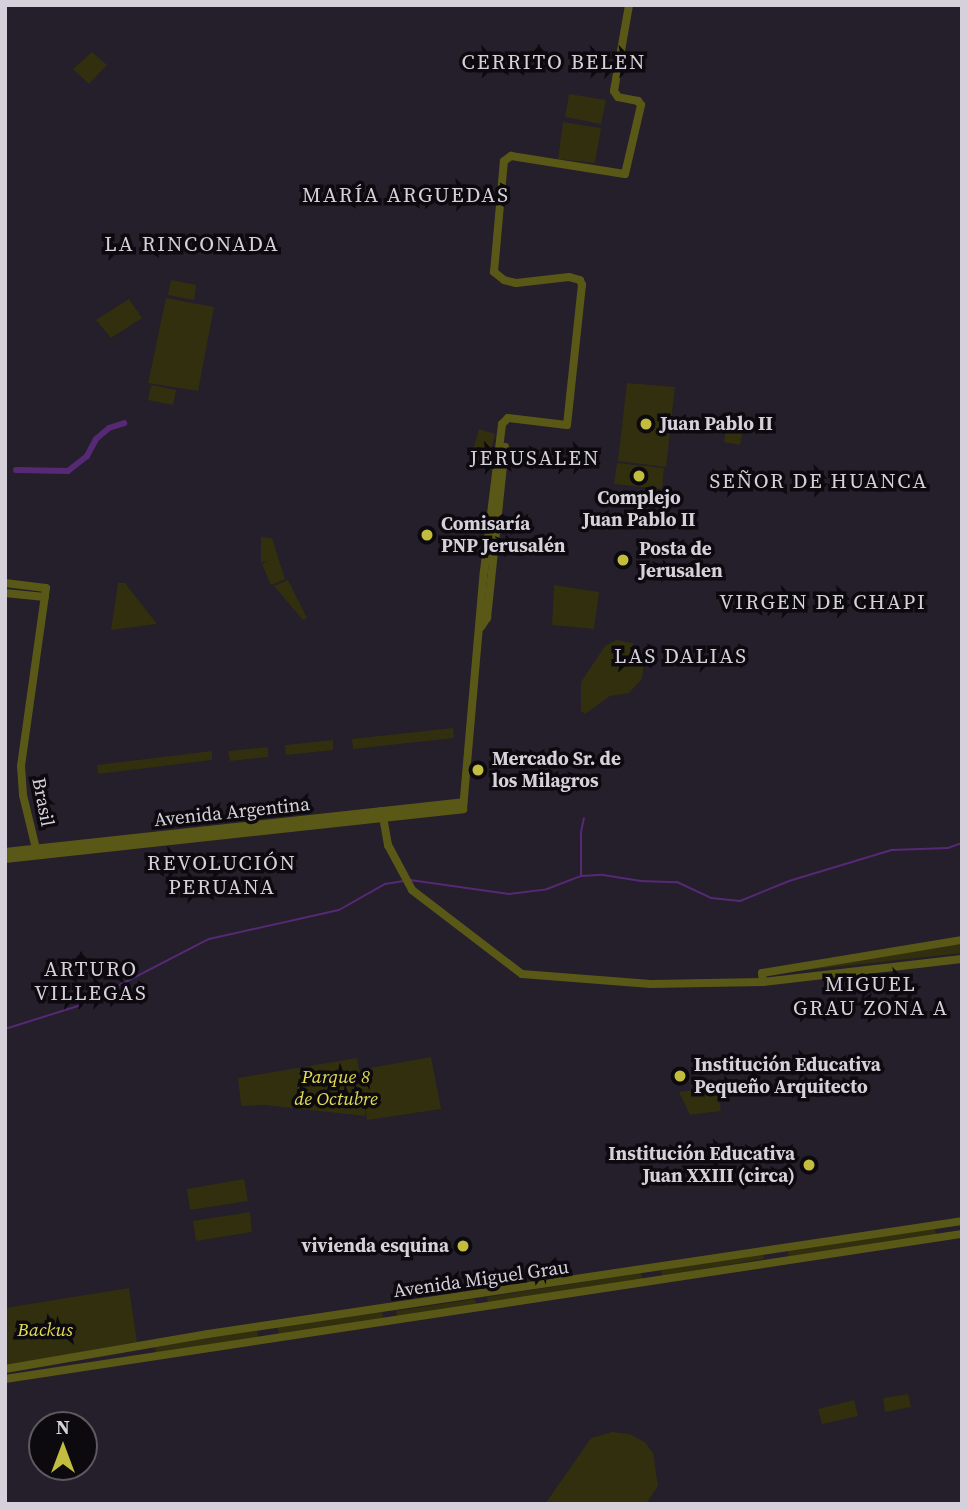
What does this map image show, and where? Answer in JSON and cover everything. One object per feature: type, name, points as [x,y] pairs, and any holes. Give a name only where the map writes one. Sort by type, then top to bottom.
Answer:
[{"type":"street","points":[[450,807],[464,784],[468,723],[481,627],[487,618],[508,418],[568,425],[582,285],[580,280],[569,277],[516,283],[504,280],[494,272],[504,161],[511,156],[625,174],[640,105],[638,101],[618,97],[614,91],[629,5]]},
{"type":"street","points":[[5,583],[45,593]]},
{"type":"street","points":[[5,593],[45,593]]},
{"type":"street","name":"Brasil","points":[[37,852],[23,795],[21,766],[45,593]]},
{"type":"street","name":"Avenida Argentina","points":[[5,859],[37,852],[463,806],[464,784]]},
{"type":"street","points":[[382,815],[388,845],[412,890],[522,974],[651,984],[763,978],[962,959]]},
{"type":"street","name":"Avenida Argentina","points":[[5,852],[37,852]]},
{"type":"street","points":[[763,978],[962,940]]},
{"type":"street","name":"Avenida Miguel Grau","points":[[5,1369],[208,1334],[962,1221]]},
{"type":"street","name":"Avenida Miguel Grau","points":[[5,1379],[962,1234]]},
{"type":"green space","points":[[92,52],[107,65],[89,84],[73,69]]},
{"type":"green space","points":[[569,94],[606,100],[601,124],[565,117]]},
{"type":"green space","points":[[563,122],[601,128],[595,163],[558,159]]},
{"type":"green space","points":[[171,280],[196,285],[194,300],[168,295]]},
{"type":"green space","points":[[166,298],[214,307],[198,391],[148,383]]},
{"type":"green space","points":[[129,299],[142,318],[111,338],[96,320]]},
{"type":"green space","name":"Juan Pablo II","points":[[627,383],[675,387],[666,467],[618,461]]},
{"type":"green space","points":[[151,385],[176,390],[173,405],[148,400]]},
{"type":"green space","points":[[728,417],[745,420],[740,445],[724,442]]},
{"type":"green space","points":[[479,429],[495,434],[489,458],[486,457],[485,462],[470,461],[470,455],[481,457],[472,453]]},
{"type":"green space","name":"Complejo Juan Pablo II","points":[[617,463],[664,468],[662,489],[614,484]]},
{"type":"green space","points":[[261,537],[272,538],[285,579],[271,585],[262,564],[270,560],[261,563]]},
{"type":"green space","points":[[288,580],[307,618],[303,620],[274,586]]},
{"type":"green space","points":[[118,583],[125,583],[157,624],[111,630]]},
{"type":"green space","points":[[554,585],[599,592],[594,629],[552,625]]},
{"type":"green space","points":[[617,640],[632,643],[640,651],[644,663],[642,679],[629,693],[610,696],[585,714],[581,711],[581,682],[605,646]]},
{"type":"green space","points":[[453,728],[454,738],[353,749],[352,739]]},
{"type":"green space","points":[[333,740],[333,750],[286,755],[285,745]]},
{"type":"green space","points":[[268,747],[268,757],[230,761],[228,751]]},
{"type":"green space","points":[[212,751],[212,760],[98,774],[97,765]]},
{"type":"green space","points":[[962,944],[962,953],[770,974]]},
{"type":"green space","name":"Parque 8 de Octubre","points":[[431,1057],[441,1109],[367,1120],[365,1105],[365,1116],[265,1105],[241,1106],[238,1078],[357,1058],[359,1070]]},
{"type":"green space","points":[[717,1087],[721,1111],[690,1115],[679,1092]]},
{"type":"green space","points":[[244,1179],[248,1201],[190,1210],[187,1189]]},
{"type":"green space","points":[[250,1212],[252,1232],[196,1241],[193,1221]]},
{"type":"green space","points":[[935,1228],[936,1235],[789,1257],[788,1250]]},
{"type":"green space","points":[[763,1253],[764,1259],[662,1276],[661,1270]]},
{"type":"green space","points":[[641,1273],[642,1279],[488,1303],[487,1297]]},
{"type":"green space","name":"Backus","points":[[129,1288],[137,1342],[5,1366],[5,1308]]},
{"type":"green space","points":[[475,1299],[476,1304],[397,1317],[396,1311]]},
{"type":"green space","points":[[382,1312],[383,1318],[279,1334],[277,1327]]},
{"type":"green space","points":[[257,1330],[258,1337],[156,1353],[155,1347]]},
{"type":"green space","points":[[908,1394],[911,1407],[885,1412],[883,1398]]},
{"type":"green space","points":[[854,1400],[858,1416],[822,1424],[818,1409]]},
{"type":"green space","points":[[612,1432],[629,1434],[645,1442],[653,1453],[658,1486],[646,1504],[545,1504],[591,1438]]},
{"type":"waterway","points":[[16,470],[68,471],[87,456],[96,439],[109,428],[124,423]]},
{"type":"waterway","points":[[581,876],[581,832],[584,818]]},
{"type":"waterway","points":[[410,880],[509,894],[547,889],[581,876],[603,875],[640,881],[677,882],[711,898],[740,901],[789,881],[892,850],[948,848],[962,843]]},
{"type":"waterway","points":[[5,1029],[81,1005],[209,939],[339,910],[385,884],[404,881]]},
{"type":"place","name":"Juan Pablo II","points":[[646,424]]},
{"type":"place","name":"Complejo Juan Pablo II","points":[[639,476]]},
{"type":"place","name":"Comisaría PNP Jerusalén","points":[[427,535]]},
{"type":"place","name":"Posta de Jerusalen","points":[[623,560]]},
{"type":"place","name":"Mercado Sr. de los Milagros","points":[[478,770]]},
{"type":"place","name":"Institución Educativa Pequeño Arquitecto","points":[[680,1076]]},
{"type":"place","name":"Institución Educativa Juan XXIII (circa)","points":[[809,1165]]},
{"type":"place","name":"vivienda esquina","points":[[463,1246]]},
{"type":"district","name":"CERRITO BELEN","points":[[554,62]]},
{"type":"district","name":"MARÍA ARGUEDAS","points":[[406,195]]},
{"type":"district","name":"LA RINCONADA","points":[[192,244]]},
{"type":"district","name":"JERUSALEN","points":[[535,458]]},
{"type":"district","name":"SEÑOR DE HUANCA","points":[[819,481]]},
{"type":"district","name":"VIRGEN DE CHAPI","points":[[823,602]]},
{"type":"district","name":"LAS DALIAS","points":[[681,656]]},
{"type":"district","name":"REVOLUCIÓN PERUANA","points":[[222,875]]},
{"type":"district","name":"ARTURO VILLEGAS","points":[[91,981]]},
{"type":"district","name":"MIGUEL GRAU ZONA A","points":[[871,996]]}]
